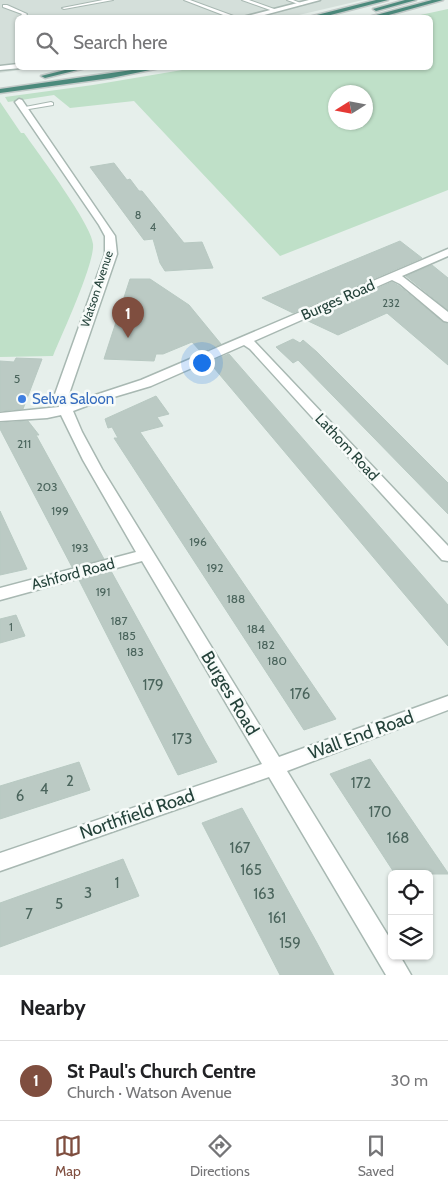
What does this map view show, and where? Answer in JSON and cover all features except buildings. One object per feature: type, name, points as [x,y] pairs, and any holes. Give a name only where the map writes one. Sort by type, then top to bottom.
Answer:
[{"type":"highway","points":[[321,15],[385,0]]},
{"type":"highway","points":[[352,15],[413,0]]},
{"type":"highway","points":[[380,15],[440,0]]},
{"type":"highway","points":[[413,15],[421,13]]},
{"type":"highway","points":[[43,77],[73,70]]},
{"type":"highway","points":[[0,82],[94,70]]},
{"type":"highway","points":[[111,76],[145,70]]},
{"type":"highway","points":[[0,91],[154,70]]},
{"type":"street","points":[[254,15],[317,0]]},
{"type":"street","points":[[0,68],[15,66]]},
{"type":"street","name":"Watson Avenue","points":[[21,105],[110,236],[111,254],[64,386],[62,394],[65,410]]},
{"type":"street","name":"Burges Road","points":[[398,975],[82,447],[65,410],[92,399],[146,383],[448,252]]},
{"type":"street","points":[[392,276],[404,282],[448,318]]},
{"type":"street","name":"Lathom Road","points":[[245,340],[254,346],[448,556]]},
{"type":"street","points":[[0,418],[47,414],[65,410]]},
{"type":"street","name":"Ashford Road","points":[[0,594],[147,554]]},
{"type":"street","name":"Wall End Road","points":[[275,767],[448,703]]},
{"type":"street","name":"Northfield Road","points":[[0,862],[275,767]]},
{"type":"lane","points":[[64,8],[111,0]]},
{"type":"lane","points":[[186,0],[228,15]]},
{"type":"lane","points":[[244,0],[275,10]]},
{"type":"lane","points":[[289,0],[301,4]]},
{"type":"lane","points":[[6,6],[25,14],[24,15]]},
{"type":"lane","points":[[0,10],[15,16]]},
{"type":"lane","points":[[21,105],[51,104]]},
{"type":"shaded area","points":[[0,0],[363,0],[299,15],[15,15],[15,70],[20,70],[0,73]]},
{"type":"green space","points":[[448,9],[448,190],[280,256],[134,101],[70,108],[54,95],[8,102],[5,97],[182,70],[433,70],[433,15],[420,15]]},
{"type":"green space","points":[[0,102],[21,133],[24,133],[84,221],[93,244],[84,282],[53,356],[0,357]]},
{"type":"place","name":"St Paul's Church Centre","points":[[128,338]]},
{"type":"place","name":"Selva Saloon","points":[[22,399]]}]
